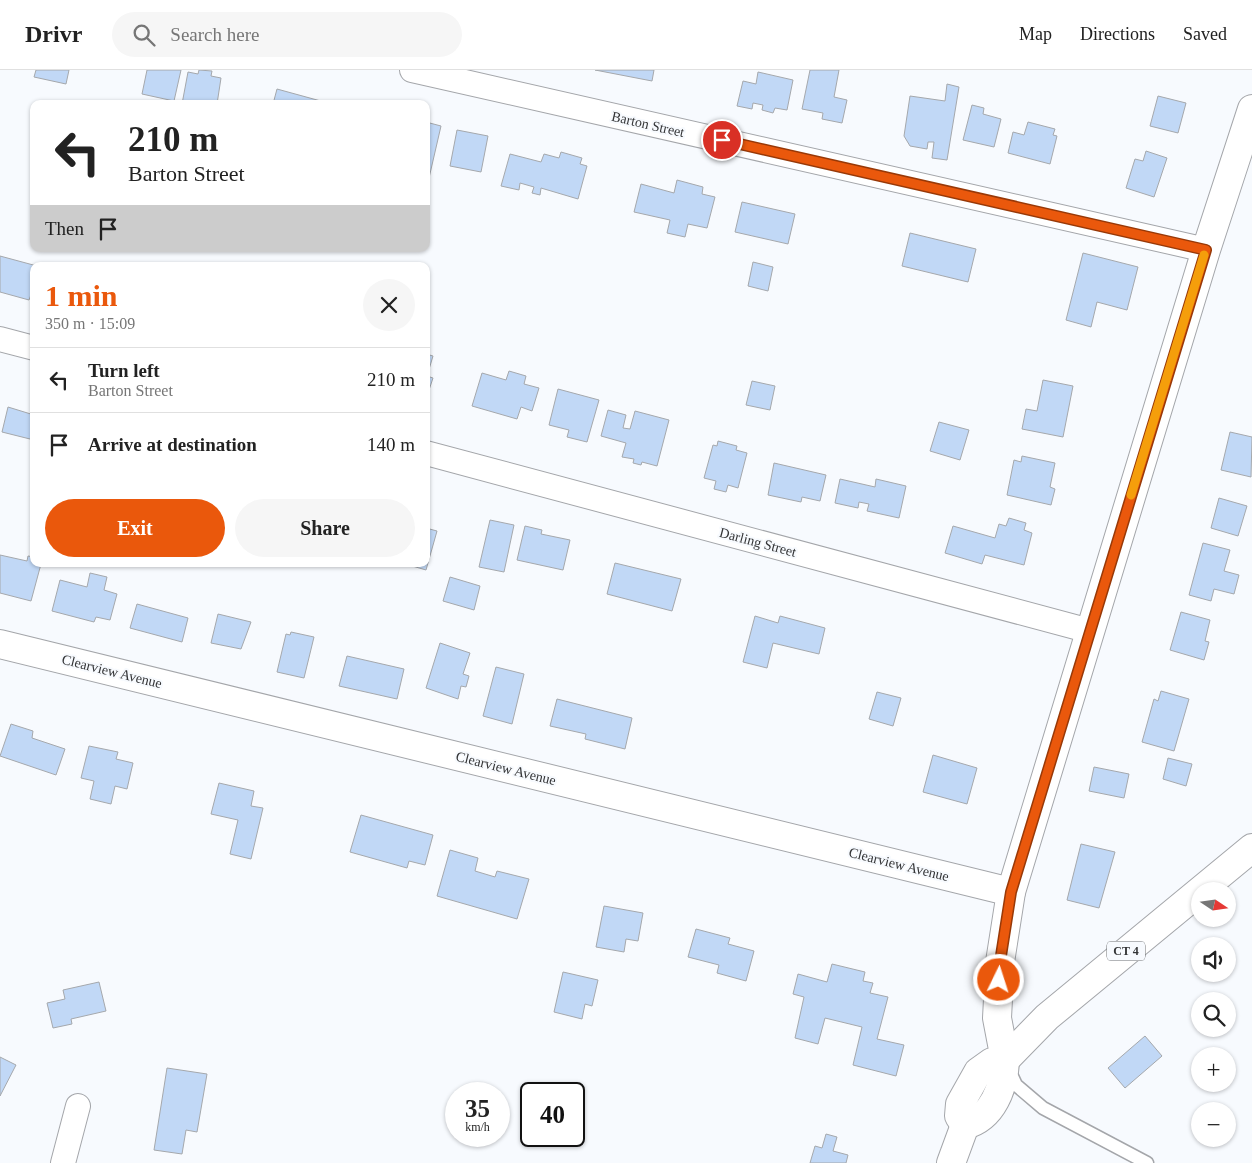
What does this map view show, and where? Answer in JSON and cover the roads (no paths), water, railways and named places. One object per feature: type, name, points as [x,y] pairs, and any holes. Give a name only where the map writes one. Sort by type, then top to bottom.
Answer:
[{"type":"street","name":"Barton Street","points":[[412,70],[1206,250]]},
{"type":"street","points":[[951,1163],[965,1125],[976,1123],[986,1114],[1002,1087],[1005,1060],[998,1018],[1000,962],[1011,892],[1206,250],[1252,109]]},
{"type":"street","points":[[0,339],[30,347]]},
{"type":"street","name":"Darling Street","points":[[430,454],[1090,631]]},
{"type":"street","name":"Clearview Avenue","points":[[0,644],[1011,892]]},
{"type":"street","name":"CT 4","points":[[1005,1060],[1047,1017],[1252,848]]},
{"type":"street","points":[[63,1163],[78,1106]]},
{"type":"lane","points":[[1005,1060],[1016,1085],[1043,1108],[1147,1163]]}]
